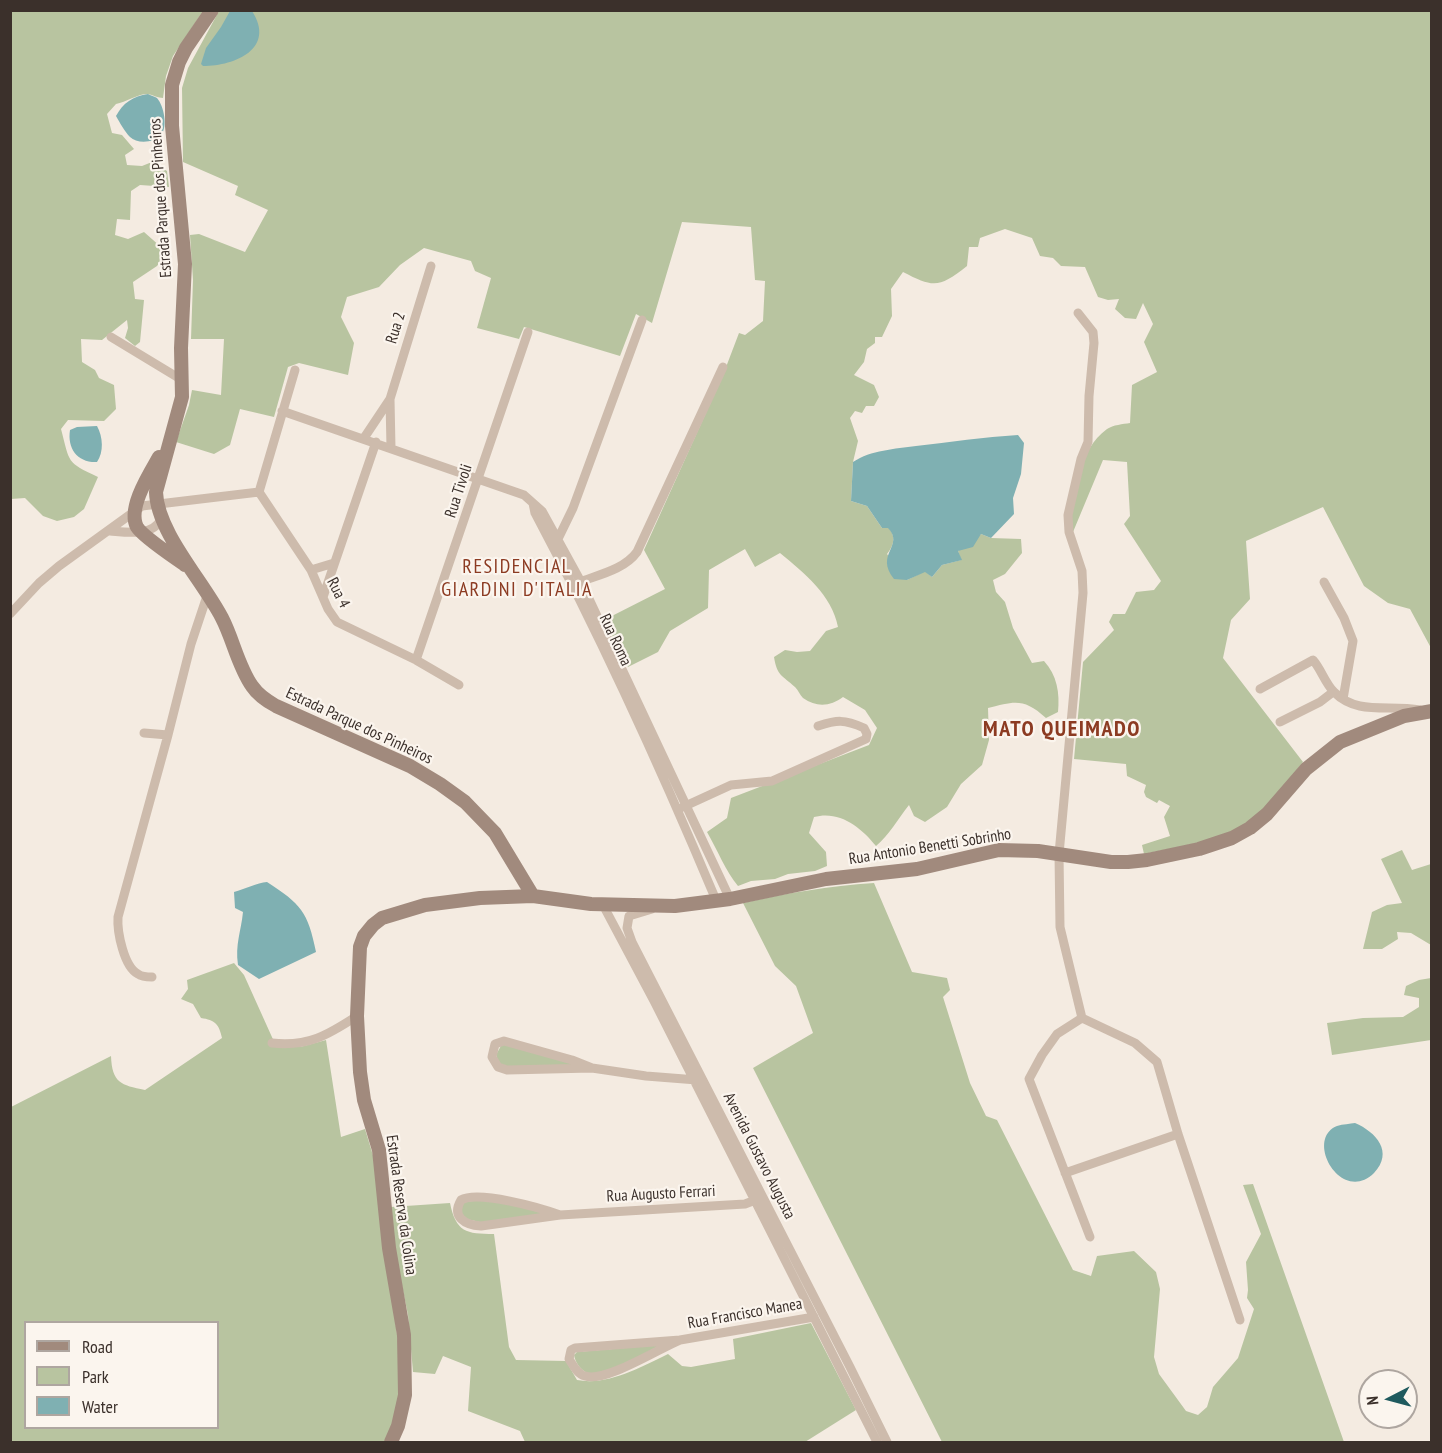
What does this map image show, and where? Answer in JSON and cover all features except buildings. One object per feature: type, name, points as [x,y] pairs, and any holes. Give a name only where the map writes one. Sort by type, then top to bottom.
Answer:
[{"type":"street","name":"Estrada Parque dos Pinheiros","points":[[212,10],[186,48],[172,85],[172,126],[185,264],[181,405],[158,482],[156,503],[161,519],[208,593],[224,623],[246,675],[258,693],[276,706],[410,766],[465,802],[495,833],[533,896]]},
{"type":"street","name":"Rua 2","points":[[364,438],[390,399],[431,266]]},
{"type":"street","points":[[1078,313],[1092,332],[1094,358],[1089,396],[1088,442],[1081,459],[1068,515],[1069,532],[1082,571],[1083,593],[1059,854],[1060,927],[1082,1018]]},
{"type":"street","points":[[556,543],[573,508],[642,320]]},
{"type":"street","name":"Rua Tivoli","points":[[416,660],[528,332]]},
{"type":"street","points":[[111,337],[182,380]]},
{"type":"street","points":[[577,583],[624,564],[637,552],[723,367]]},
{"type":"street","points":[[10,614],[39,583],[59,566],[110,531],[135,510],[156,503],[259,492],[294,370]]},
{"type":"street","name":"Rua 2","points":[[390,399],[391,448]]},
{"type":"street","points":[[282,411],[376,442],[478,480]]},
{"type":"street","name":"Estrada Parque dos Pinheiros","points":[[135,510],[140,494],[174,429]]},
{"type":"street","points":[[323,597],[376,442]]},
{"type":"street","name":"Rua Roma","points":[[478,480],[524,495],[542,511],[650,738],[723,899]]},
{"type":"street","name":"Rua 4","points":[[259,492],[310,570],[337,622],[416,660],[459,685]]},
{"type":"street","points":[[135,510],[135,521],[142,532]]},
{"type":"street","points":[[110,531],[142,532],[157,526],[161,519]]},
{"type":"street","name":"Estrada Parque dos Pinheiros","points":[[142,532],[192,569]]},
{"type":"street","points":[[310,570],[334,563]]},
{"type":"street","points":[[1324,582],[1344,618],[1353,641],[1343,699]]},
{"type":"street","points":[[152,977],[136,974],[129,965],[117,927],[191,644],[208,593]]},
{"type":"street","points":[[1260,689],[1313,660],[1333,692],[1349,704],[1361,707],[1403,707],[1428,711]]},
{"type":"street","points":[[1280,722],[1320,702],[1333,692]]},
{"type":"street","name":"Rua Antonio Benetti Sobrinho","points":[[533,896],[603,905],[666,906],[723,899],[826,879],[917,869],[999,850],[1128,862],[1215,845],[1250,828],[1267,814],[1306,769],[1340,742],[1404,716],[1428,711]]},
{"type":"street","points":[[682,808],[731,785],[772,781],[866,739],[867,734],[864,728],[842,720],[818,726]]},
{"type":"street","points":[[144,733],[168,735]]},
{"type":"street","name":"Estrada Reserva da Colina","points":[[392,1443],[405,1395],[404,1335],[389,1248],[379,1150],[364,1100],[360,1072],[357,1016],[360,947],[364,936],[382,918],[425,905],[480,898],[533,896]]},
{"type":"street","name":"Avenida Gustavo Augusta","points":[[603,905],[699,1080]]},
{"type":"street","name":"Avenida Gustavo Augusta","points":[[666,906],[629,916],[627,928],[632,942],[759,1199],[850,1367],[887,1443]]},
{"type":"street","points":[[272,1043],[313,1041],[331,1033],[357,1016]]},
{"type":"street","points":[[1082,1018],[1135,1043],[1157,1062],[1178,1134],[1240,1320]]},
{"type":"street","points":[[1082,1018],[1057,1034],[1042,1054],[1029,1079],[1090,1237]]},
{"type":"street","points":[[592,1068],[504,1041],[495,1044],[492,1057],[496,1065],[507,1070],[592,1068],[646,1076],[699,1080]]},
{"type":"street","points":[[1065,1173],[1178,1134]]},
{"type":"street","name":"Rua Augusto Ferrari","points":[[560,1215],[528,1204],[473,1197],[461,1200],[457,1211],[462,1220],[473,1226],[560,1215],[745,1204],[759,1199]]},
{"type":"street","name":"Avenida Gustavo Augusta","points":[[759,1199],[814,1317],[878,1443]]},
{"type":"street","name":"Rua Francisco Manea","points":[[681,1340],[610,1373],[592,1377],[578,1372],[569,1359],[571,1350],[575,1348],[681,1340],[814,1317]]},
{"type":"green space","points":[[10,11],[203,11],[173,56],[166,76],[163,98],[148,94],[141,95],[116,104],[107,114],[112,133],[122,135],[134,149],[125,155],[127,165],[142,166],[152,162],[167,171],[169,187],[140,185],[131,191],[130,220],[117,219],[115,235],[128,239],[144,232],[161,247],[163,258],[157,266],[133,282],[135,299],[144,300],[140,342],[135,346],[125,338],[128,328],[127,320],[102,340],[81,339],[82,362],[95,370],[99,378],[114,385],[116,409],[104,421],[68,420],[61,429],[71,460],[80,468],[98,477],[84,509],[74,517],[57,521],[43,516],[25,498],[11,499]]},
{"type":"green space","points":[[219,11],[1431,11],[1431,648],[1410,609],[1388,603],[1364,586],[1323,507],[1246,541],[1250,599],[1231,620],[1223,658],[1303,762],[1270,804],[1238,828],[1208,840],[1144,854],[1142,845],[1170,836],[1164,817],[1170,806],[1146,797],[1144,792],[1146,785],[1127,776],[1126,764],[1074,759],[1083,662],[1114,630],[1109,622],[1113,614],[1125,614],[1136,592],[1154,590],[1161,581],[1124,524],[1130,516],[1127,462],[1103,460],[1073,532],[1069,522],[1076,484],[1090,448],[1107,429],[1130,423],[1132,385],[1157,372],[1144,342],[1153,324],[1143,303],[1136,319],[1125,318],[1115,309],[1119,299],[1108,300],[1098,297],[1085,267],[1061,266],[1053,258],[1040,256],[1032,238],[1005,229],[980,238],[978,247],[969,247],[967,266],[943,282],[929,283],[903,272],[891,289],[892,316],[882,337],[875,337],[875,343],[867,349],[864,362],[854,375],[874,385],[879,397],[874,406],[866,406],[862,413],[855,411],[850,418],[858,441],[853,462],[851,501],[867,506],[882,528],[889,528],[893,541],[887,554],[907,580],[925,571],[932,577],[942,565],[961,560],[958,551],[981,534],[991,538],[1021,539],[1022,553],[1005,574],[993,580],[996,592],[1005,602],[1013,628],[1032,663],[1044,661],[1055,678],[1058,691],[1058,712],[1046,718],[1031,707],[1019,703],[988,708],[989,740],[982,765],[961,784],[947,807],[925,822],[914,816],[909,805],[876,846],[864,832],[841,818],[823,815],[814,817],[809,833],[826,852],[827,866],[815,871],[751,881],[738,886],[707,832],[727,818],[731,798],[869,745],[877,728],[865,710],[843,697],[824,705],[803,698],[777,668],[774,657],[785,650],[810,651],[826,631],[838,627],[830,605],[816,586],[780,553],[755,567],[745,549],[709,570],[708,608],[670,631],[658,652],[628,667],[604,620],[665,589],[644,550],[723,375],[739,333],[745,335],[763,321],[765,281],[755,280],[751,227],[682,222],[652,323],[636,314],[620,356],[524,327],[519,339],[477,328],[491,278],[475,271],[471,261],[424,248],[400,265],[379,287],[347,297],[341,317],[354,343],[348,375],[299,363],[288,367],[274,417],[240,409],[230,445],[214,454],[176,442],[192,390],[221,395],[224,339],[191,339],[193,280],[190,235],[199,234],[245,252],[268,210],[235,195],[238,186],[183,162],[182,88],[188,68]]},
{"type":"green space","points":[[1402,850],[1412,870],[1431,864],[1431,945],[1411,933],[1397,932],[1398,939],[1382,949],[1363,949],[1372,912],[1387,905],[1402,903],[1381,859]]},
{"type":"green space","points":[[874,883],[912,972],[947,978],[950,990],[943,997],[970,1083],[986,1116],[997,1120],[1073,1270],[1091,1276],[1097,1256],[1134,1251],[1156,1272],[1160,1289],[1154,1357],[1159,1374],[1186,1411],[1198,1415],[1207,1407],[1213,1387],[1238,1358],[1254,1309],[1247,1298],[1246,1262],[1261,1234],[1243,1185],[1253,1184],[1344,1442],[942,1442],[753,1068],[813,1033],[796,986],[775,966],[743,903],[808,890]]},
{"type":"green space","points":[[234,963],[244,975],[276,1046],[300,1047],[326,1040],[341,1137],[365,1129],[375,1162],[399,1350],[399,1407],[385,1442],[11,1442],[11,1107],[111,1056],[113,1072],[119,1081],[145,1090],[222,1038],[216,1024],[201,1018],[193,1004],[181,999],[188,989],[187,980]]},
{"type":"green space","points":[[1431,978],[1431,1040],[1332,1055],[1327,1023],[1363,1018],[1403,1017],[1419,1007],[1419,998],[1404,995],[1406,986]]},
{"type":"green space","points":[[502,1044],[577,1065],[507,1067],[497,1062],[497,1053]]},
{"type":"green space","points":[[481,1200],[529,1207],[549,1214],[484,1223],[462,1218],[461,1205],[464,1202]]},
{"type":"green space","points":[[450,1203],[459,1226],[469,1232],[494,1234],[509,1347],[516,1360],[566,1361],[577,1380],[600,1380],[624,1374],[668,1354],[682,1366],[691,1367],[735,1359],[733,1339],[811,1323],[856,1410],[805,1442],[525,1442],[520,1431],[468,1411],[471,1367],[443,1356],[435,1374],[413,1372],[408,1315],[395,1251],[391,1207]]},
{"type":"green space","points":[[660,1345],[625,1363],[595,1373],[583,1370],[574,1355],[577,1352]]},
{"type":"water","points":[[230,11],[252,11],[258,24],[259,35],[256,45],[249,52],[228,63],[203,66],[201,64],[206,48]]},
{"type":"water","points":[[148,94],[157,98],[162,106],[164,127],[158,138],[145,142],[137,141],[128,135],[116,116],[129,101]]},
{"type":"water","points":[[97,426],[101,435],[101,454],[97,462],[90,462],[75,454],[70,443],[70,430],[77,427]]},
{"type":"water","points":[[1018,435],[1024,443],[1021,474],[1013,498],[1014,514],[991,538],[981,534],[973,547],[958,551],[962,560],[942,565],[932,577],[925,572],[907,580],[894,579],[887,563],[893,540],[892,534],[888,528],[882,528],[867,506],[851,501],[853,462],[875,452],[892,449]]},
{"type":"water","points":[[267,882],[301,910],[310,927],[316,952],[259,979],[238,965],[238,944],[243,912],[235,908],[234,892]]},
{"type":"water","points":[[1355,1123],[1376,1137],[1382,1150],[1380,1165],[1374,1173],[1362,1181],[1350,1181],[1339,1176],[1326,1155],[1324,1143],[1328,1133],[1337,1126]]},
{"type":"district","name":"RESIDENCIAL GIARDINI D'ITALIA","points":[[517,578]]},
{"type":"district","name":"MATO QUEIMADO","points":[[1062,730]]}]
